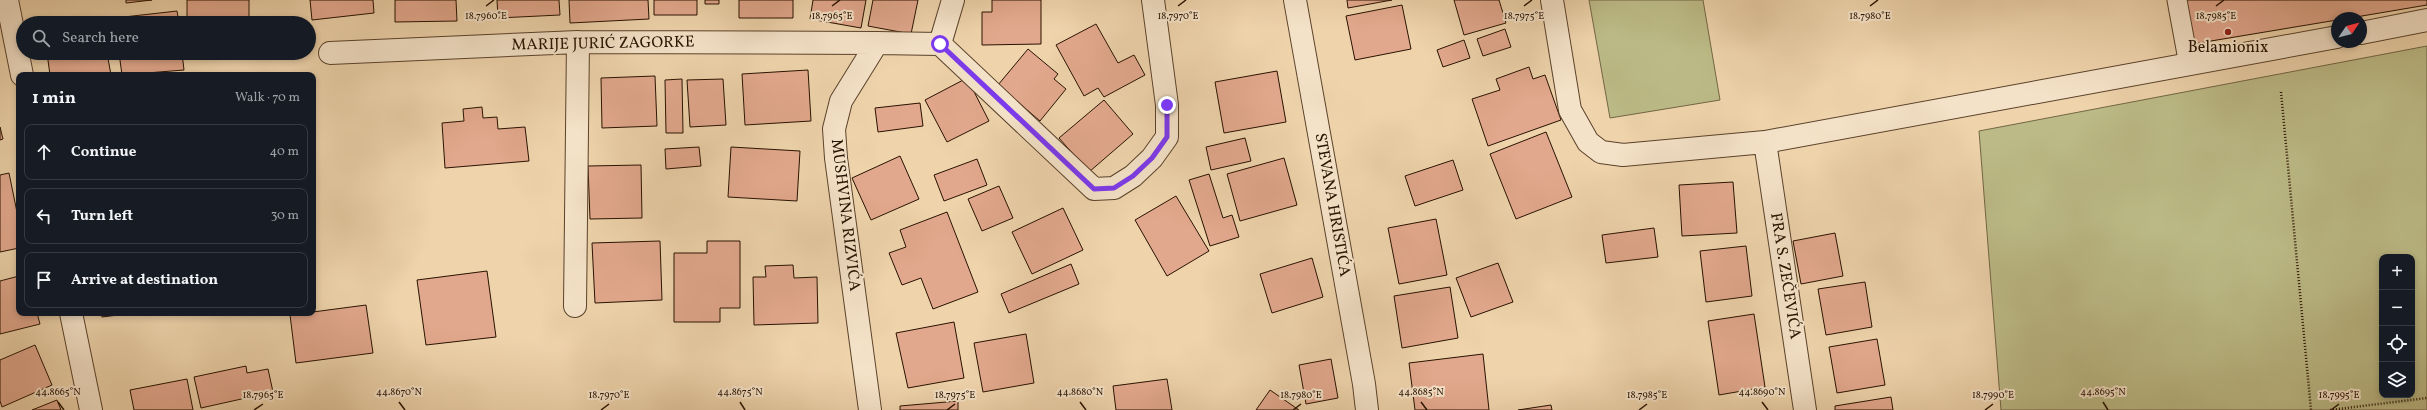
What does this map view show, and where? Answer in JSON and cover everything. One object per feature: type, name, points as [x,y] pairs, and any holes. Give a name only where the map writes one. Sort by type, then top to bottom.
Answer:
[{"type":"street","points":[[7,0],[16,45]]},
{"type":"street","points":[[940,44],[953,0]]},
{"type":"street","points":[[877,43],[940,44],[1094,189],[1114,188],[1133,176],[1152,158],[1167,137],[1167,105],[1153,0]]},
{"type":"street","name":"STEVANA HRISTIĆA","points":[[1295,0],[1364,384],[1367,410]]},
{"type":"street","points":[[1552,0],[1570,110],[1588,142],[1601,152],[1623,155],[1765,142],[2331,39]]},
{"type":"street","points":[[2367,32],[2427,20]]},
{"type":"street","points":[[575,306],[578,42]]},
{"type":"street","name":"MARIJE JURIĆ ZAGORKE","points":[[330,53],[578,42],[877,43]]},
{"type":"street","name":"MUSHVINA RIZVIĆA","points":[[870,410],[836,158],[834,129],[841,101],[877,43]]},
{"type":"street","points":[[19,60],[21,72]]},
{"type":"street","name":"FRA S. ZEČEVIĆA","points":[[1765,142],[1806,410]]},
{"type":"street","points":[[72,316],[91,410]]},
{"type":"lane","points":[[2177,0],[2189,66]]},
{"type":"path","points":[[2281,92],[2311,410]]},
{"type":"path","points":[[2330,410],[2427,398]]},
{"type":"shaded area","points":[[1589,0],[1703,0],[1720,100],[1610,118]]},
{"type":"shaded area","points":[[2427,46],[2427,410],[2001,410],[1979,131]]},
{"type":"building","points":[[126,0],[152,0],[126,3]]},
{"type":"building","points":[[187,0],[249,0],[249,16],[187,16]]},
{"type":"building","points":[[310,0],[373,0],[374,13],[316,20],[316,16],[312,16]]},
{"type":"building","points":[[395,0],[456,0],[457,21],[395,22]]},
{"type":"building","points":[[497,0],[559,0],[560,15],[498,18]]},
{"type":"building","points":[[569,0],[648,0],[649,19],[570,23]]},
{"type":"building","points":[[654,0],[697,0],[697,15],[654,15]]},
{"type":"building","points":[[705,0],[719,0],[719,4],[705,4]]},
{"type":"building","points":[[739,0],[793,0],[793,18],[739,18]]},
{"type":"building","points":[[813,0],[866,0],[861,28],[810,19]]},
{"type":"building","points":[[873,0],[918,0],[911,34],[868,26]]},
{"type":"building","points":[[992,0],[1041,0],[1041,44],[982,45],[982,12],[992,12]]},
{"type":"building","points":[[1347,0],[1392,0],[1348,8]]},
{"type":"building","points":[[1454,0],[1499,0],[1506,23],[1464,35]]},
{"type":"building","name":"Belamionix","points":[[2186,0],[2427,0],[2427,5],[2367,15],[2367,12],[2331,12],[2331,21],[2193,44]]},
{"type":"building","points":[[1402,5],[1411,49],[1355,60],[1346,16]]},
{"type":"building","points":[[177,11],[178,16],[133,16]]},
{"type":"building","points":[[1096,24],[1118,63],[1134,55],[1145,75],[1104,97],[1098,88],[1084,96],[1056,45]]},
{"type":"building","points":[[1505,29],[1511,47],[1483,56],[1477,39]]},
{"type":"building","points":[[1464,40],[1470,58],[1443,67],[1437,50]]},
{"type":"building","points":[[1028,49],[1058,74],[1054,79],[1066,89],[1040,121],[998,85]]},
{"type":"building","points":[[48,60],[108,60],[110,72],[50,72]]},
{"type":"building","points":[[120,60],[183,60],[184,70],[159,72],[122,72]]},
{"type":"building","points":[[1529,67],[1533,79],[1545,75],[1561,120],[1488,146],[1472,99],[1500,90],[1496,79]]},
{"type":"building","points":[[808,70],[811,121],[745,125],[742,74]]},
{"type":"building","points":[[1277,71],[1286,122],[1224,133],[1215,82]]},
{"type":"building","points":[[655,76],[657,126],[602,128],[601,78]]},
{"type":"building","points":[[967,78],[989,121],[947,142],[925,100]]},
{"type":"building","points":[[682,79],[683,133],[666,133],[665,80]]},
{"type":"building","points":[[723,79],[726,125],[690,127],[687,80]]},
{"type":"building","points":[[1104,100],[1133,134],[1089,172],[1059,138]]},
{"type":"building","points":[[920,103],[923,126],[878,132],[875,108]]},
{"type":"building","points":[[482,107],[483,118],[497,117],[498,129],[525,127],[529,161],[445,168],[442,123],[464,121],[463,109]]},
{"type":"building","points":[[0,127],[3,139],[0,140]]},
{"type":"building","points":[[1546,132],[1572,197],[1516,219],[1490,154]]},
{"type":"building","points":[[1245,138],[1251,161],[1211,170],[1206,147]]},
{"type":"building","points":[[699,147],[701,166],[666,169],[665,149]]},
{"type":"building","points":[[731,147],[800,151],[797,201],[728,197]]},
{"type":"building","points":[[900,156],[919,199],[871,220],[852,178]]},
{"type":"building","points":[[1284,158],[1297,205],[1240,221],[1227,174]]},
{"type":"building","points":[[977,159],[987,185],[944,201],[934,175]]},
{"type":"building","points":[[1453,160],[1463,190],[1415,206],[1405,176]]},
{"type":"building","points":[[641,165],[642,218],[590,219],[588,166]]},
{"type":"building","points":[[9,173],[16,207],[16,249],[0,252],[0,175]]},
{"type":"building","points":[[1209,174],[1223,218],[1232,215],[1239,237],[1210,246],[1189,180]]},
{"type":"building","points":[[1733,182],[1737,233],[1682,236],[1679,185]]},
{"type":"building","points":[[999,186],[1013,218],[982,231],[968,199]]},
{"type":"building","points":[[1176,196],[1209,251],[1167,276],[1135,220]]},
{"type":"building","points":[[1063,208],[1083,250],[1032,274],[1012,232]]},
{"type":"building","points":[[947,212],[978,292],[933,309],[921,278],[902,285],[889,253],[906,247],[900,230]]},
{"type":"building","points":[[1436,219],[1447,275],[1399,284],[1388,228]]},
{"type":"building","points":[[1654,228],[1658,257],[1606,263],[1602,235]]},
{"type":"building","points":[[1835,233],[1843,276],[1801,284],[1793,241]]},
{"type":"building","points":[[660,241],[662,300],[595,303],[592,243]]},
{"type":"building","points":[[707,241],[740,241],[740,308],[720,308],[720,322],[674,322],[674,253],[707,253]]},
{"type":"building","points":[[1746,246],[1752,296],[1706,302],[1700,251]]},
{"type":"building","points":[[1312,258],[1323,297],[1272,313],[1260,274]]},
{"type":"building","points":[[1498,263],[1513,302],[1471,317],[1456,278]]},
{"type":"building","points":[[1071,264],[1079,284],[1009,313],[1001,294]]},
{"type":"building","points":[[793,265],[794,278],[817,277],[818,323],[754,325],[753,277],[766,277],[765,266]]},
{"type":"building","points":[[487,271],[496,337],[426,345],[417,280]]},
{"type":"building","points":[[16,277],[16,316],[38,316],[40,324],[0,334],[0,281]]},
{"type":"building","points":[[1865,282],[1872,327],[1826,335],[1818,289]]},
{"type":"building","points":[[1450,287],[1458,338],[1402,348],[1394,296]]},
{"type":"building","points":[[366,305],[373,353],[296,363],[290,316],[316,316],[316,312]]},
{"type":"building","points":[[1754,314],[1765,387],[1719,395],[1708,321]]},
{"type":"building","points":[[954,322],[964,378],[908,388],[896,333]]},
{"type":"building","points":[[1026,334],[1034,383],[983,392],[974,343]]},
{"type":"building","points":[[1877,339],[1885,385],[1837,393],[1829,347]]},
{"type":"building","points":[[35,345],[52,385],[2,407],[0,401],[0,360]]},
{"type":"building","points":[[1483,354],[1489,410],[1415,410],[1409,363]]},
{"type":"building","points":[[1331,359],[1338,398],[1306,404],[1299,365]]},
{"type":"building","points":[[246,366],[247,373],[268,369],[273,392],[201,408],[194,377]]},
{"type":"building","points":[[187,379],[193,410],[134,410],[130,390]]},
{"type":"building","points":[[1167,379],[1172,410],[1116,410],[1113,386]]},
{"type":"building","points":[[1270,390],[1299,410],[1256,410]]},
{"type":"building","points":[[1891,397],[1893,410],[1835,410],[1835,406]]},
{"type":"building","points":[[57,400],[61,410],[32,410]]},
{"type":"building","points":[[958,401],[958,410],[900,410],[900,406]]},
{"type":"building","points":[[1551,405],[1552,410],[1518,410]]},
{"type":"place","name":"Belamionix","points":[[2228,32]]},
{"type":"route","points":[[940,44],[1094,189],[1114,188],[1133,176],[1152,158],[1167,137],[1167,105]]}]
